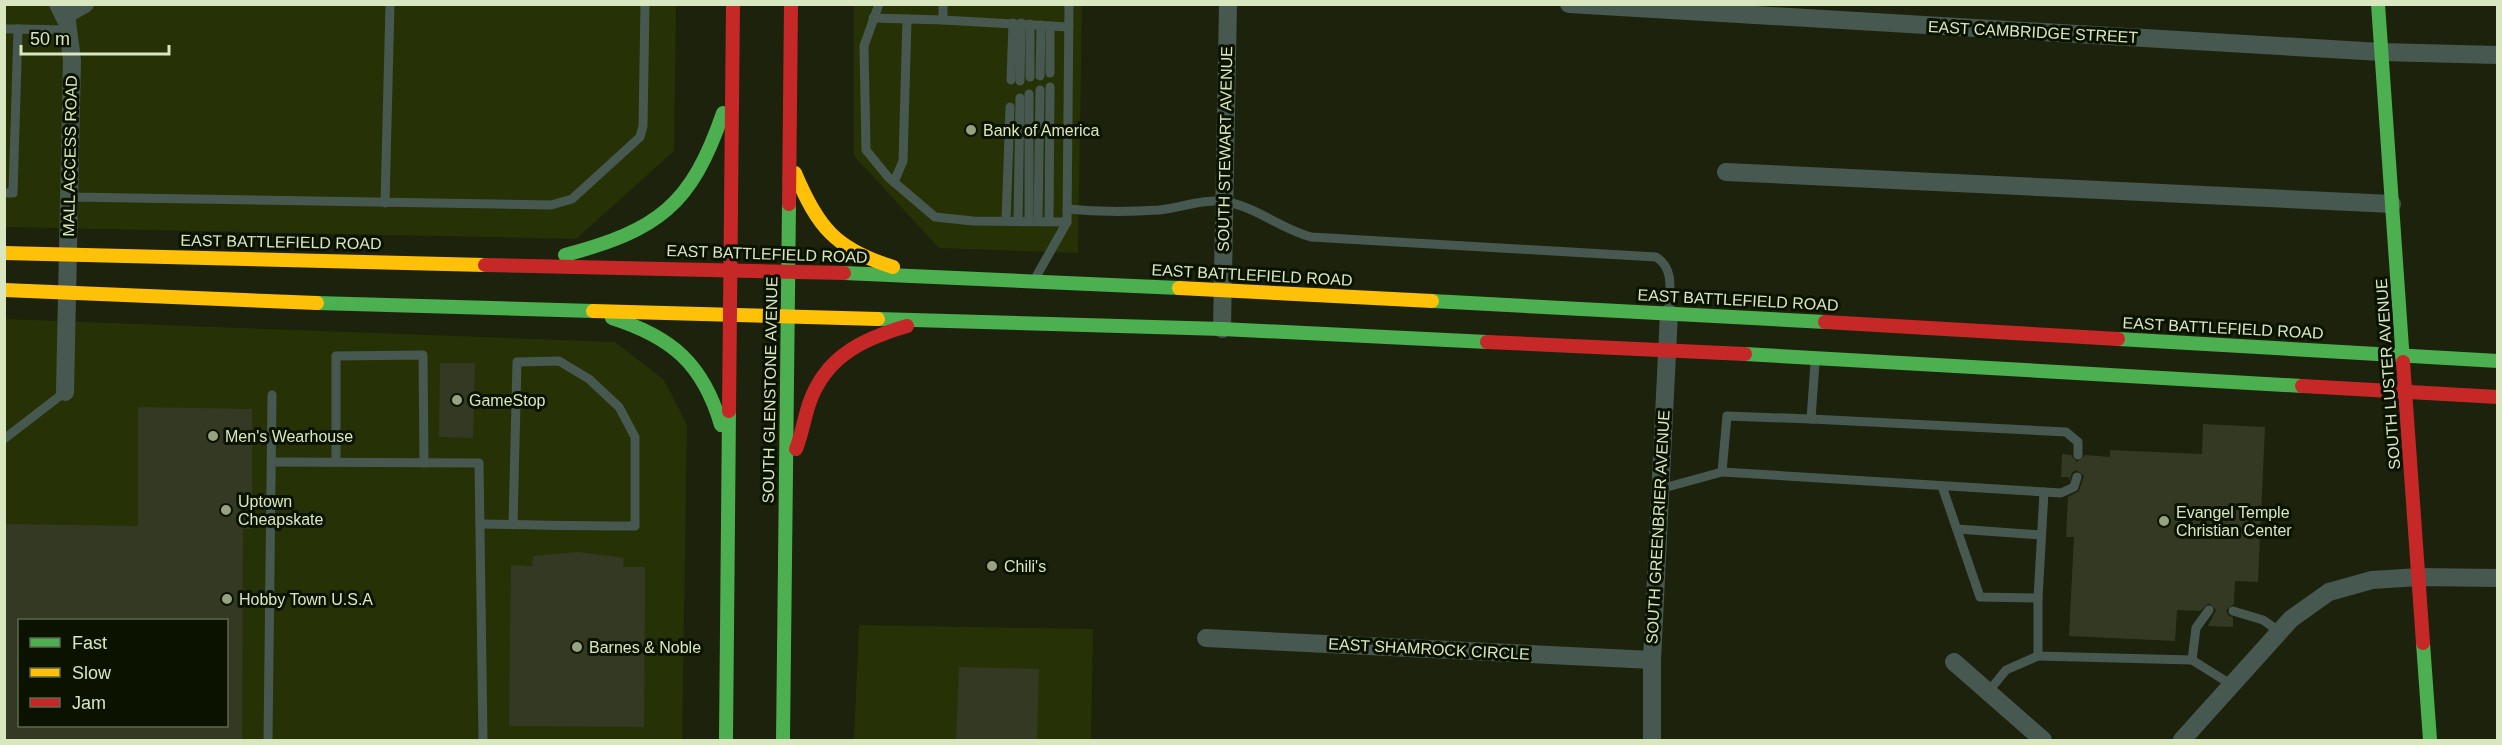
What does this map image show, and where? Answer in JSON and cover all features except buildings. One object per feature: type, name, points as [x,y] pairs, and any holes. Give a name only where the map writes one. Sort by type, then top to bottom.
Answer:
[{"type":"main road","points":[[726,741],[732,4]]},
{"type":"main road","name":"SOUTH GLENSTONE AVENUE","points":[[783,741],[791,4]]},
{"type":"main road","name":"SOUTH LUSTER AVENUE","points":[[2378,4],[2430,741]]},
{"type":"main road","points":[[527,264],[620,240],[647,227],[675,206],[703,165],[718,131],[732,84]]},
{"type":"main road","points":[[790,159],[806,202],[816,220],[831,237],[866,258],[919,275]]},
{"type":"main road","name":"EAST BATTLEFIELD ROAD","points":[[4,253],[788,270],[919,275],[1669,313],[2498,361]]},
{"type":"main road","points":[[4,290],[68,291],[230,300],[1222,329],[1667,350],[2498,397]]},
{"type":"main road","points":[[584,310],[645,330],[668,341],[686,358],[704,379],[716,403],[729,457]]},
{"type":"main road","points":[[786,471],[805,428],[809,404],[830,364],[846,349],[875,335],[930,320]]},
{"type":"street","points":[[64,18],[85,4]]},
{"type":"street","name":"SOUTH STEWART AVENUE","points":[[1222,329],[1228,4]]},
{"type":"street","name":"EAST CAMBRIDGE STREET","points":[[1569,4],[2381,52],[2498,55]]},
{"type":"street","name":"MALL ACCESS ROAD","points":[[64,18],[72,60],[65,392]]},
{"type":"street","points":[[1726,172],[2392,204]]},
{"type":"street","name":"SOUTH GREENBRIER AVENUE","points":[[1652,741],[1652,660],[1669,313]]},
{"type":"street","points":[[2182,741],[2303,609],[2336,589],[2365,581],[2419,577],[2498,578]]},
{"type":"street","name":"EAST SHAMROCK CIRCLE","points":[[1206,638],[1652,660]]},
{"type":"street","points":[[1954,662],[2043,741]]},
{"type":"lane","points":[[385,203],[390,4]]},
{"type":"lane","points":[[70,198],[551,205],[572,199],[640,137],[643,126],[645,4]]},
{"type":"lane","points":[[879,4],[864,46],[866,150],[894,182],[935,217],[1067,222]]},
{"type":"lane","points":[[943,4],[943,20]]},
{"type":"lane","points":[[1034,280],[1067,222],[1069,4]]},
{"type":"lane","points":[[4,29],[18,29],[64,18]]},
{"type":"lane","points":[[873,18],[1022,23],[1069,27]]},
{"type":"lane","points":[[894,182],[903,161],[907,19]]},
{"type":"lane","points":[[1022,23],[1020,80],[1022,23]]},
{"type":"lane","points":[[1045,25],[1045,75]]},
{"type":"lane","points":[[4,193],[13,193],[10,144],[17,87],[18,29]]},
{"type":"lane","points":[[4,87],[17,87]]},
{"type":"lane","points":[[1049,221],[1050,87]]},
{"type":"lane","points":[[1034,221],[1040,90]]},
{"type":"lane","points":[[1029,94],[1034,221]]},
{"type":"lane","points":[[1018,221],[1020,98]]},
{"type":"lane","points":[[1006,221],[1010,107]]},
{"type":"lane","points":[[1067,209],[1095,212],[1158,210],[1224,201],[1250,208],[1299,234],[1311,237],[1656,257],[1667,267],[1670,280],[1669,313]]},
{"type":"lane","points":[[336,462],[336,356],[423,355],[424,463]]},
{"type":"lane","points":[[1811,419],[1815,358]]},
{"type":"lane","points":[[480,524],[513,525],[635,526],[635,437],[619,407],[590,379],[559,361],[517,362],[513,525]]},
{"type":"lane","points":[[4,439],[65,392]]},
{"type":"lane","points":[[268,741],[272,395]]},
{"type":"lane","points":[[1722,472],[1727,416],[2066,432],[2078,442],[2078,455]]},
{"type":"lane","points":[[272,462],[478,463],[483,741]]},
{"type":"lane","points":[[1660,489],[1722,472],[2061,493],[2074,487],[2077,477]]},
{"type":"lane","points":[[1942,486],[1980,597],[2038,598]]},
{"type":"lane","points":[[2038,656],[2038,598],[2044,492]]},
{"type":"lane","points":[[1957,529],[2042,535]]},
{"type":"lane","points":[[2192,660],[2196,628],[2209,610]]},
{"type":"lane","points":[[2233,611],[2263,620],[2280,632]]},
{"type":"lane","points":[[1988,692],[2006,670],[2038,656],[2192,660],[2232,685]]},
{"type":"shaded area","points":[[5,5],[676,5],[674,151],[576,239],[5,227]]},
{"type":"shaded area","points":[[854,5],[1082,5],[1078,253],[939,248],[854,156]]},
{"type":"shaded area","points":[[5,319],[615,342],[664,380],[687,425],[682,740],[5,740]]},
{"type":"shaded area","points":[[859,625],[1093,629],[1091,740],[854,740]]},
{"type":"traffic: fast","points":[[2378,4],[2403,362]]},
{"type":"traffic: fast","points":[[565,255],[624,235],[647,224],[667,210],[698,171],[723,113]]},
{"type":"traffic: fast","points":[[783,740],[789,204]]},
{"type":"traffic: fast","points":[[844,273],[1179,288]]},
{"type":"traffic: fast","points":[[1432,301],[1825,322]]},
{"type":"traffic: fast","points":[[317,303],[593,311]]},
{"type":"traffic: fast","points":[[612,318],[652,334],[682,356],[705,385],[721,425]]},
{"type":"traffic: fast","points":[[878,319],[1222,329],[1487,342]]},
{"type":"traffic: fast","points":[[2118,339],[2498,361]]},
{"type":"traffic: fast","points":[[1745,354],[2302,386]]},
{"type":"traffic: fast","points":[[726,740],[729,411]]},
{"type":"traffic: fast","points":[[2423,643],[2430,740]]},
{"type":"traffic: slow","points":[[795,173],[812,208],[831,234],[857,252],[893,267]]},
{"type":"traffic: slow","points":[[4,253],[485,265]]},
{"type":"traffic: slow","points":[[1179,288],[1432,301]]},
{"type":"traffic: slow","points":[[4,290],[317,303]]},
{"type":"traffic: slow","points":[[593,311],[878,319]]},
{"type":"traffic: jam","points":[[729,411],[733,4]]},
{"type":"traffic: jam","points":[[789,204],[791,4]]},
{"type":"traffic: jam","points":[[485,265],[844,273]]},
{"type":"traffic: jam","points":[[1825,322],[2118,339]]},
{"type":"traffic: jam","points":[[796,449],[816,388],[835,362],[860,344],[907,326]]},
{"type":"traffic: jam","points":[[1487,342],[1745,354]]},
{"type":"traffic: jam","points":[[2403,362],[2423,643]]},
{"type":"traffic: jam","points":[[2302,386],[2498,397]]},
{"type":"place","name":"Bank of America","points":[[971,130]]},
{"type":"place","name":"GameStop","points":[[457,400]]},
{"type":"place","name":"Men's Wearhouse","points":[[213,436]]},
{"type":"place","name":"Uptown Cheapskate","points":[[226,510]]},
{"type":"place","name":"Evangel Temple Christian Center","points":[[2164,521]]},
{"type":"place","name":"Chili's","points":[[992,566]]},
{"type":"place","name":"Hobby Town U.S.A","points":[[227,599]]},
{"type":"place","name":"Barnes & Noble","points":[[577,647]]}]
